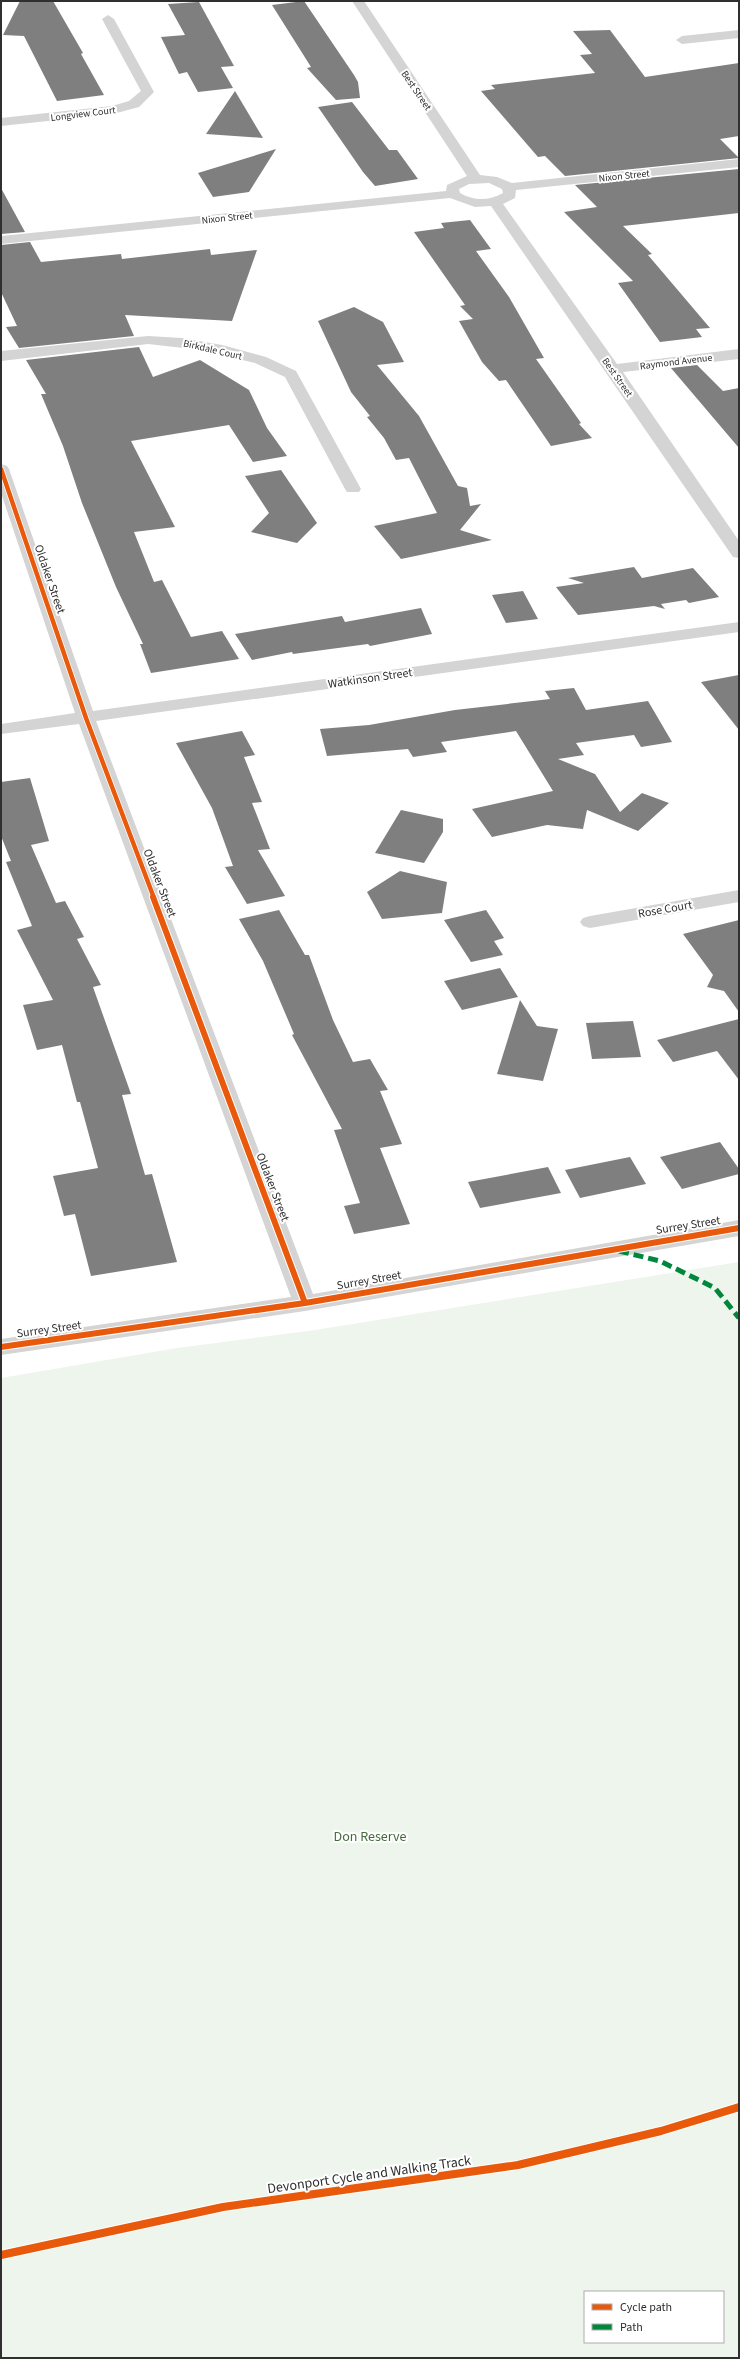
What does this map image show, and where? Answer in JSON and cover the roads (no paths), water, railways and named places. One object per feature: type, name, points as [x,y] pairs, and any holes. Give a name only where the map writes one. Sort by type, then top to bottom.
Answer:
[{"type":"street","name":"Best Street","points":[[358,1],[476,179]]},
{"type":"street","name":"Longview Court","points":[[1,122],[113,110],[134,104],[148,92],[108,19]]},
{"type":"street","points":[[682,40],[739,34]]},
{"type":"street","name":"Nixon Street","points":[[509,187],[739,163]]},
{"type":"street","points":[[476,179],[496,180],[509,187],[510,195],[495,202],[469,202],[459,199],[453,194],[452,188],[456,184],[476,179]]},
{"type":"street","name":"Nixon Street","points":[[1,240],[453,194]]},
{"type":"street","name":"Best Street","points":[[495,202],[613,368],[739,553]]},
{"type":"street","name":"Birkdale Court","points":[[1,356],[148,340],[169,340],[189,342],[276,364],[291,374],[353,490]]},
{"type":"street","name":"Raymond Avenue","points":[[613,368],[739,354]]},
{"type":"street","name":"Oldaker Street","points":[[1,469],[86,718],[305,1303]]},
{"type":"street","name":"Watkinson Street","points":[[1,729],[739,627]]},
{"type":"street","name":"Rose Court","points":[[590,922],[739,896]]},
{"type":"street","name":"Surrey Street","points":[[1,1347],[305,1303],[739,1228]]},
{"type":"park label","name":"Don Reserve","points":[[370,1836]]}]
